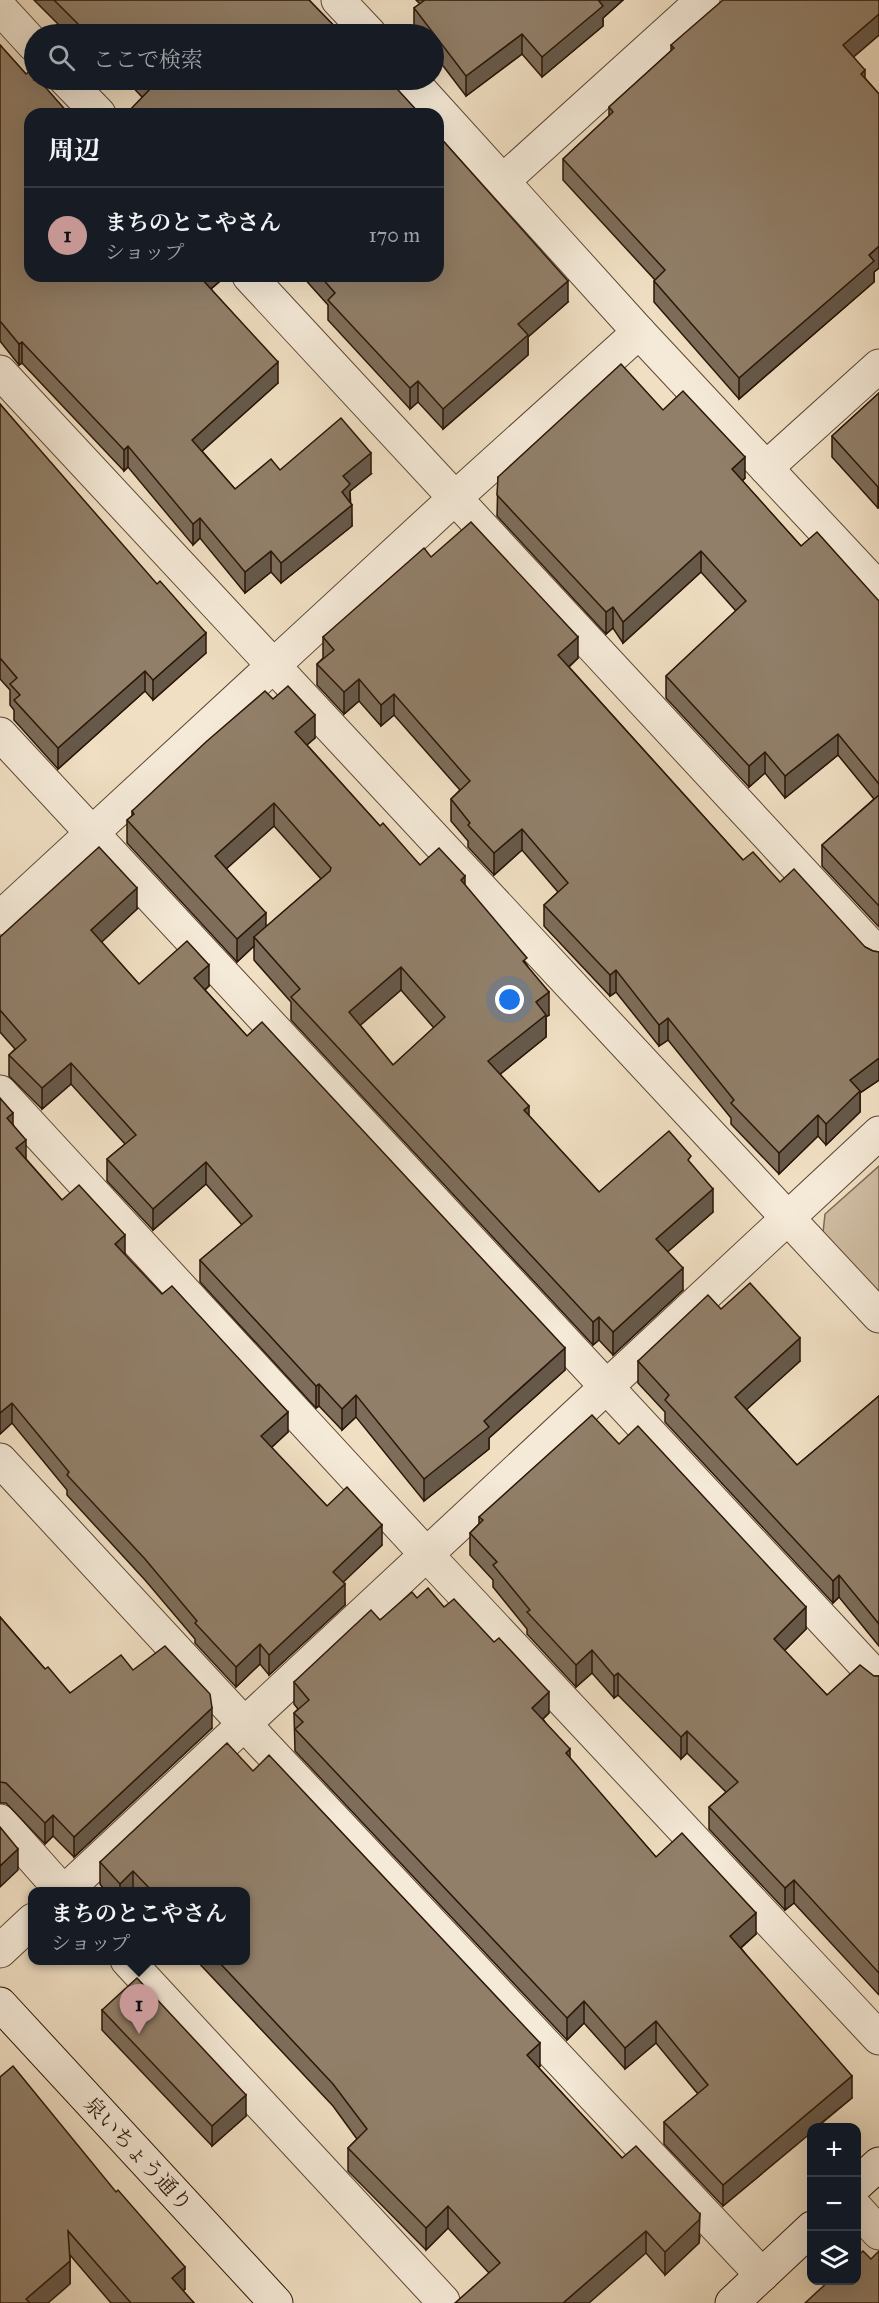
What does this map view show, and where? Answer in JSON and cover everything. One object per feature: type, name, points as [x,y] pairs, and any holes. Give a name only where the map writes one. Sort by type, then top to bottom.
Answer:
[{"type":"street","points":[[338,0],[361,24]]},
{"type":"street","points":[[504,180],[698,2]]},
{"type":"street","points":[[0,8],[24,34]]},
{"type":"street","points":[[76,90],[93,108]]},
{"type":"street","points":[[420,90],[437,108]]},
{"type":"street","points":[[444,115],[639,332],[879,589]]},
{"type":"street","points":[[255,282],[879,955]]},
{"type":"street","points":[[0,918],[456,497],[639,332]]},
{"type":"street","points":[[766,468],[879,366]]},
{"type":"street","points":[[0,372],[879,1316]]},
{"type":"street","points":[[0,734],[879,1680]]},
{"type":"street","points":[[0,1092],[426,1554],[879,2038]]},
{"type":"street","points":[[69,1887],[786,1216],[879,1133]]},
{"type":"street","points":[[0,1460],[762,2275]]},
{"type":"street","points":[[0,1821],[59,1887]]},
{"type":"street","points":[[0,1951],[28,1925]]},
{"type":"street","points":[[132,1965],[443,2301],[441,2303]]},
{"type":"street","name":"泉いちょう通り","points":[[0,2004],[276,2303]]},
{"type":"street","points":[[861,2180],[879,2164]]},
{"type":"street","points":[[861,2213],[879,2233]]},
{"type":"street","points":[[732,2303],[809,2231]]},
{"type":"shaded area","points":[[879,1166],[879,1293],[823,1233],[825,1214]]},
{"type":"building","points":[[54,0],[309,0],[332,24],[78,24]]},
{"type":"building","points":[[425,0],[600,0],[603,6],[542,57],[522,34],[466,76],[444,47],[444,24],[426,24],[414,8]]},
{"type":"building","points":[[723,0],[879,0],[879,14],[843,45],[865,70],[861,74],[879,94],[879,246],[869,255],[874,261],[739,378],[654,281],[665,270],[563,159],[613,112],[609,107],[674,48],[671,45]]},
{"type":"building","points":[[0,45],[24,72],[24,90],[48,90],[64,108],[24,108],[24,282],[205,282],[278,362],[192,440],[235,489],[271,459],[280,470],[341,418],[371,453],[343,476],[350,484],[342,492],[352,505],[281,563],[271,551],[245,572],[200,518],[193,524],[128,446],[124,450],[22,342],[19,344],[0,321]]},
{"type":"building","points":[[149,90],[398,90],[415,108],[132,108]]},
{"type":"building","points":[[444,142],[568,281],[518,324],[528,335],[443,409],[418,381],[410,388],[328,300],[335,293],[325,282],[444,282]]},
{"type":"building","points":[[621,364],[663,410],[683,391],[745,457],[732,469],[801,546],[817,532],[879,601],[879,784],[838,734],[785,776],[765,752],[749,766],[666,676],[746,601],[701,551],[623,622],[613,607],[606,612],[497,495],[498,477]]},
{"type":"building","points":[[879,393],[879,486],[878,487],[832,436]]},
{"type":"building","points":[[0,404],[157,584],[160,581],[206,633],[153,680],[145,671],[58,748],[14,700],[20,695],[10,684],[17,678],[0,658]]},
{"type":"building","points":[[471,522],[578,637],[558,655],[743,860],[753,852],[780,882],[794,869],[865,947],[879,952],[879,1058],[850,1080],[860,1091],[826,1124],[818,1115],[779,1153],[731,1103],[734,1100],[668,1018],[659,1025],[616,970],[610,975],[544,905],[568,883],[522,829],[494,853],[468,825],[470,823],[451,799],[470,781],[394,694],[381,705],[359,679],[344,692],[317,664],[334,650],[323,637],[424,548],[431,557]]},
{"type":"building","points":[[288,686],[315,715],[295,732],[380,826],[383,823],[420,865],[439,848],[465,876],[461,880],[527,958],[523,961],[549,992],[536,1002],[546,1015],[488,1061],[529,1106],[524,1110],[599,1192],[669,1131],[691,1156],[688,1160],[713,1189],[656,1239],[683,1268],[613,1332],[599,1317],[593,1322],[291,997],[300,989],[254,937],[331,868],[274,803],[215,856],[266,913],[237,939],[127,820],[134,814],[132,811],[265,691],[273,699]],"holes":[[[401,967],[445,1017],[393,1065],[349,1012]]]},
{"type":"building","points":[[879,795],[879,906],[822,845]]},
{"type":"building","points":[[99,847],[137,888],[91,930],[139,984],[187,941],[209,965],[194,978],[247,1036],[262,1022],[565,1348],[484,1421],[489,1427],[424,1479],[356,1395],[342,1409],[319,1384],[316,1386],[200,1260],[252,1216],[206,1162],[153,1209],[107,1159],[136,1135],[71,1063],[42,1088],[9,1055],[26,1040],[0,1010],[0,937]]},
{"type":"building","points":[[0,1098],[13,1113],[7,1118],[26,1140],[16,1148],[62,1200],[79,1185],[125,1235],[115,1244],[162,1294],[172,1286],[288,1412],[261,1436],[327,1506],[347,1487],[382,1525],[333,1572],[345,1584],[269,1655],[260,1644],[236,1667],[195,1623],[197,1621],[145,1559],[67,1475],[69,1472],[12,1403],[0,1413]]},
{"type":"building","points":[[750,1283],[800,1338],[735,1397],[797,1465],[879,1396],[879,1624],[839,1575],[833,1581],[665,1400],[669,1395],[638,1361],[708,1295],[721,1309]]},
{"type":"building","points":[[592,1415],[619,1444],[638,1426],[806,1607],[774,1639],[827,1695],[860,1665],[874,1676],[879,1676],[879,1973],[794,1880],[785,1888],[709,1807],[738,1782],[687,1731],[681,1737],[618,1673],[614,1676],[592,1650],[576,1665],[527,1612],[530,1610],[493,1565],[497,1562],[470,1533],[483,1520],[479,1517]]},
{"type":"building","points":[[428,1588],[444,1607],[454,1599],[494,1642],[499,1638],[549,1692],[532,1708],[570,1749],[566,1753],[656,1857],[682,1833],[756,1913],[730,1936],[852,2076],[723,2185],[664,2122],[708,2085],[656,2021],[625,2048],[584,2001],[567,2018],[295,1729],[303,1722],[294,1713],[309,1700],[294,1682],[371,1610],[380,1620],[412,1592],[417,1598]]},
{"type":"building","points":[[0,1617],[45,1669],[48,1667],[70,1693],[121,1655],[133,1670],[165,1646],[210,1694],[212,1708],[74,1837],[53,1815],[45,1823],[6,1783],[0,1782]]},
{"type":"building","points":[[227,1743],[253,1771],[269,1755],[540,2043],[527,2055],[622,2158],[636,2146],[700,2214],[699,2220],[665,2252],[646,2231],[563,2303],[455,2303],[500,2263],[448,2206],[426,2228],[348,2148],[367,2129],[333,2084],[222,1965],[250,1965],[250,1887],[148,1887],[133,1871],[120,1884],[100,1862]]},
{"type":"building","points":[[0,1827],[18,1849],[0,1866]]},
{"type":"building","points":[[137,1978],[246,2095],[212,2126],[102,2010]]},
{"type":"building","points":[[13,2066],[116,2192],[118,2190],[185,2267],[172,2278],[194,2303],[131,2303],[68,2231],[70,2261],[26,2299],[30,2303],[0,2303],[0,2077]]},
{"type":"building","points":[[863,2251],[871,2259],[879,2251],[879,2303],[805,2303],[825,2285],[861,2285],[861,2253]]},
{"type":"place","name":"まちのとこやさん","points":[[139,2034]]}]
